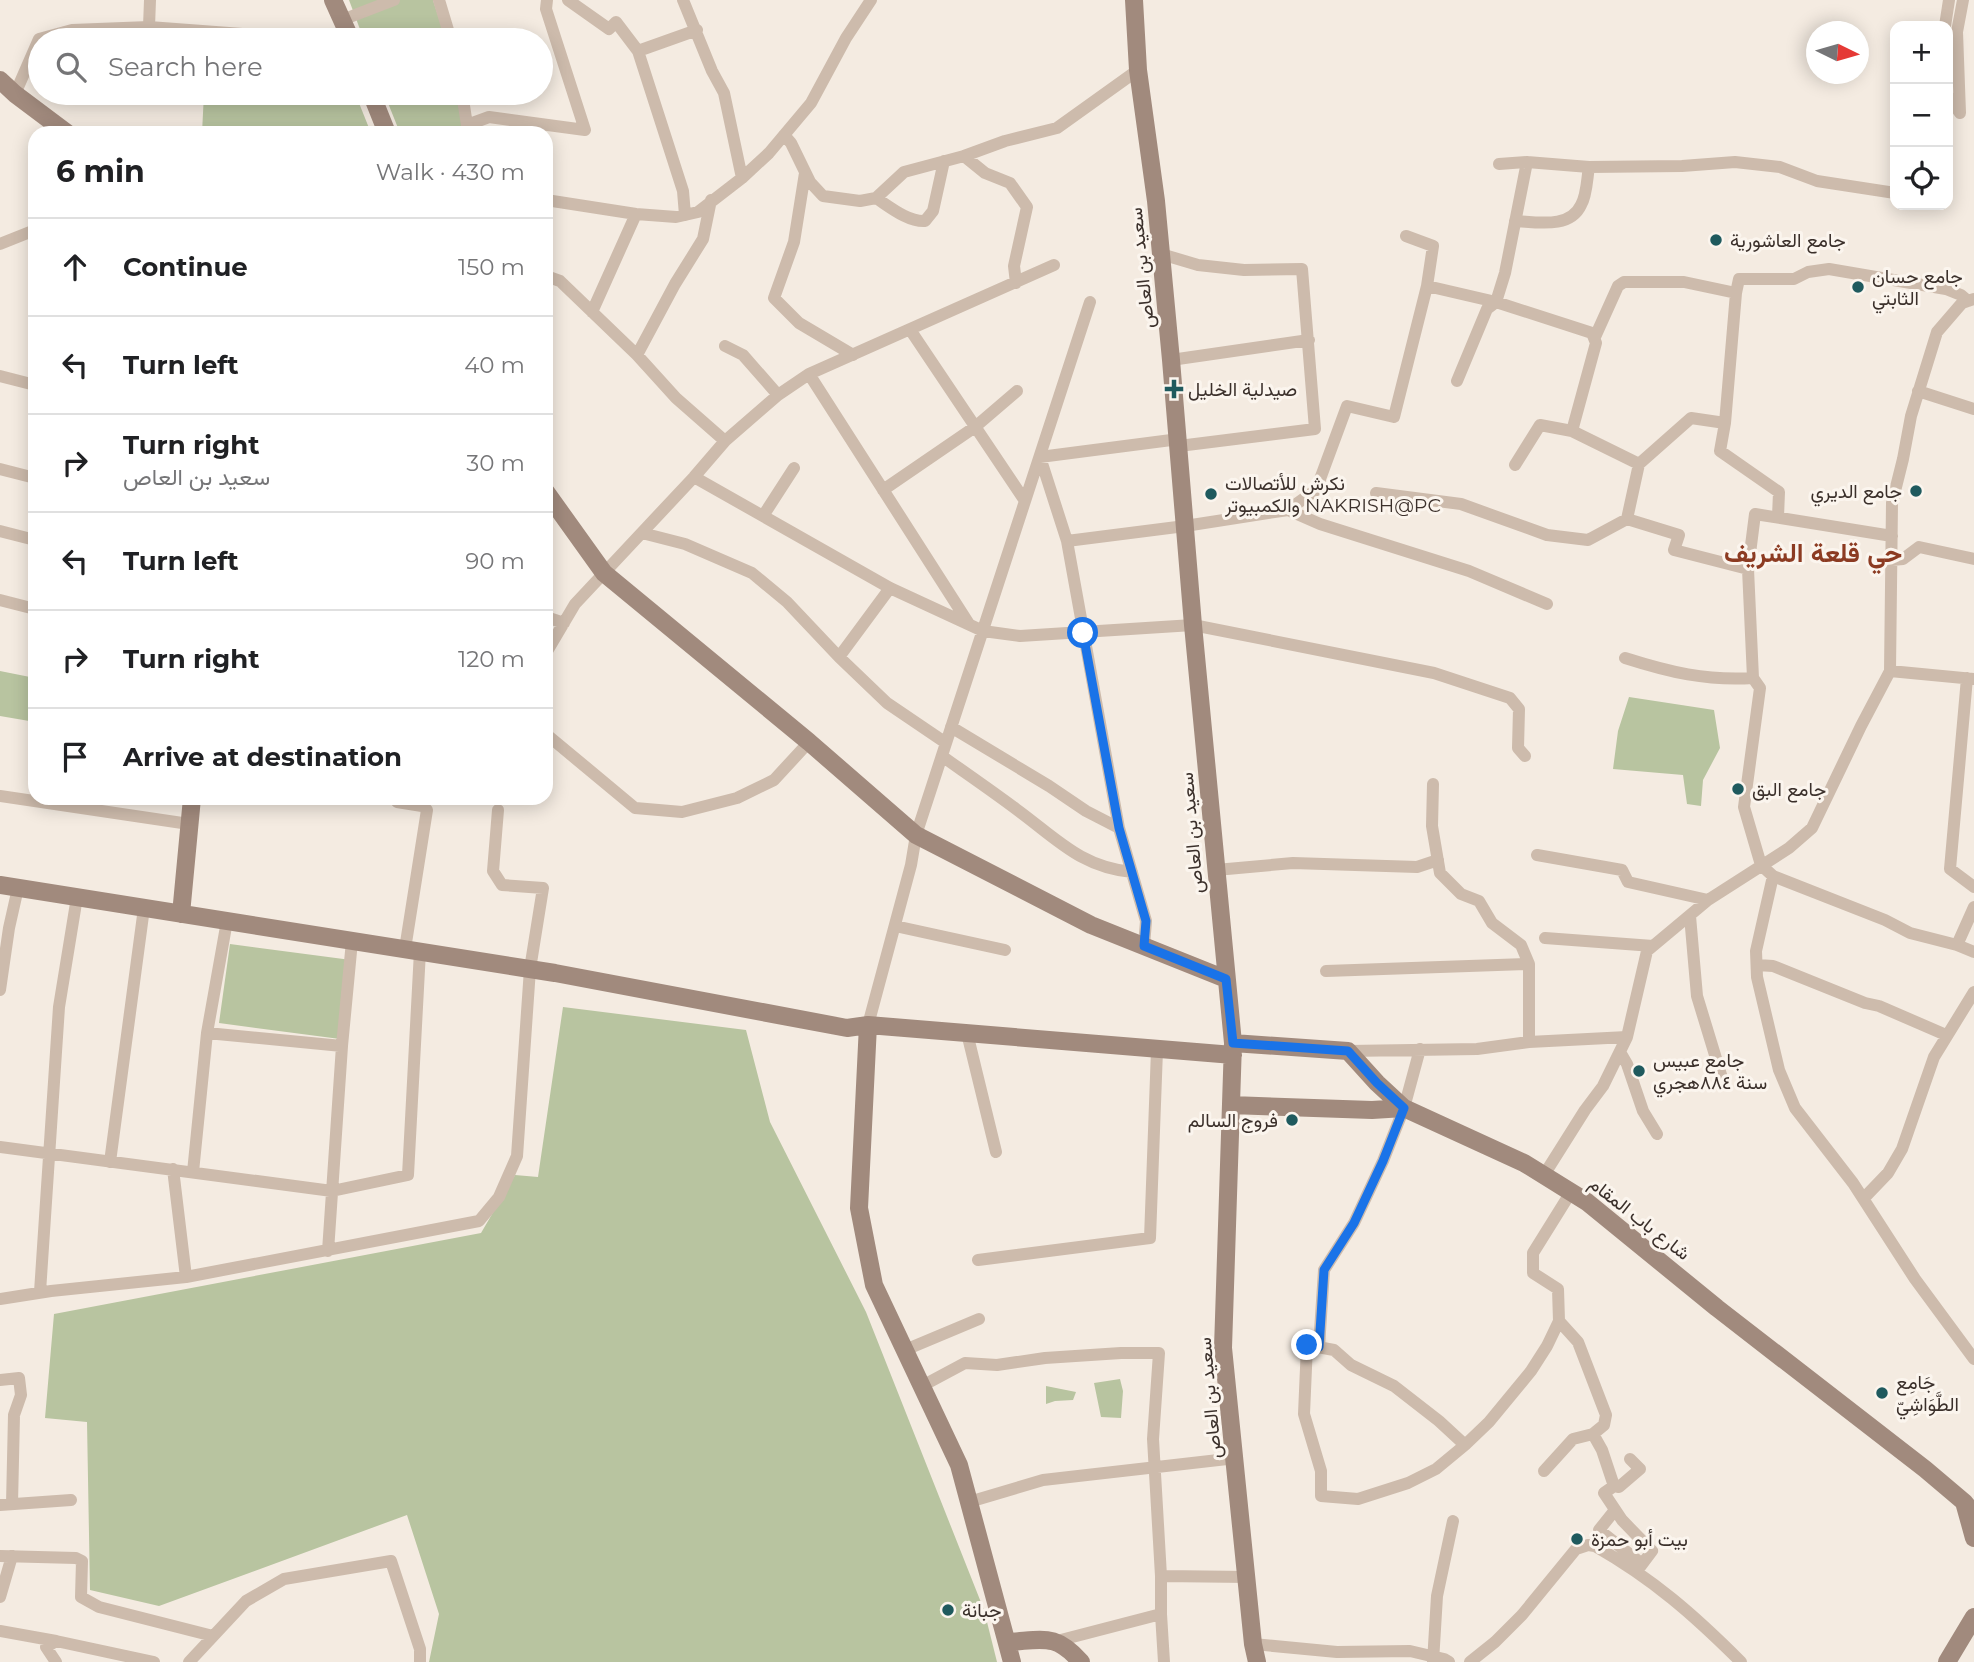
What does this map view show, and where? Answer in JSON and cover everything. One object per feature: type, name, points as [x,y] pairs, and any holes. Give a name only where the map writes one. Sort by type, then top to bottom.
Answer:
[{"type":"main road","points":[[333,0],[346,28]]},
{"type":"main road","name":"سعيد بن العاص","points":[[1134,0],[1138,70],[1161,254],[1179,442],[1193,625],[1233,1049],[1223,1349],[1257,1662]]},
{"type":"main road","points":[[0,80],[28,104]]},
{"type":"main road","points":[[30,105],[58,126]]},
{"type":"main road","points":[[376,105],[384,126]]},
{"type":"main road","points":[[553,502],[604,573],[809,742],[916,835],[1091,925],[1226,979]]},
{"type":"main road","points":[[181,914],[190,805]]},
{"type":"main road","points":[[0,886],[530,969],[847,1028],[868,1025],[1157,1050],[1348,1051],[1404,1108]]},
{"type":"main road","points":[[868,1025],[859,1208],[874,1285],[959,1465],[1013,1662]]},
{"type":"main road","name":"شارع باب المقام","points":[[1231,1105],[1372,1110],[1404,1108],[1490,1146],[1544,1175],[1587,1202],[1717,1308],[1924,1468],[1969,1508],[1974,1538]]},
{"type":"main road","points":[[1947,1662],[1974,1617]]},
{"type":"main road","points":[[1008,1642],[1057,1641],[1081,1662]]},
{"type":"street","points":[[149,27],[150,0]]},
{"type":"street","points":[[342,20],[394,0]]},
{"type":"street","points":[[439,0],[447,28]]},
{"type":"street","points":[[547,0],[546,9],[552,28]]},
{"type":"street","points":[[568,0],[609,29],[616,22],[638,51],[683,191],[685,215]]},
{"type":"street","points":[[682,0],[724,93],[742,178]]},
{"type":"street","points":[[553,201],[636,214],[676,217],[698,212],[769,153],[811,103],[846,38],[871,0]]},
{"type":"street","points":[[1946,21],[1949,0]]},
{"type":"street","points":[[1953,103],[1960,113],[1957,32],[1963,0]]},
{"type":"street","points":[[123,28],[162,28]]},
{"type":"street","points":[[638,51],[697,30]]},
{"type":"street","points":[[473,126],[489,117],[585,130],[553,31]]},
{"type":"street","points":[[15,94],[28,64]]},
{"type":"street","points":[[784,135],[791,143],[810,182],[823,195],[860,201],[876,198],[904,172],[1057,128],[1138,70]]},
{"type":"street","points":[[464,105],[468,126]]},
{"type":"street","points":[[964,156],[985,173],[1010,183],[1027,207],[1014,266],[1016,283]]},
{"type":"street","points":[[876,198],[917,222],[925,221],[933,211],[944,161]]},
{"type":"street","points":[[1499,164],[1527,162],[1589,167],[1682,166],[1735,162],[1780,167],[1817,181],[1890,192]]},
{"type":"street","points":[[1457,381],[1487,309],[1496,302],[1527,162]]},
{"type":"street","points":[[1515,221],[1549,223],[1570,219],[1582,205],[1589,167]]},
{"type":"street","points":[[805,173],[794,242],[774,298],[799,323],[853,355]]},
{"type":"street","points":[[637,355],[675,284],[704,239],[712,200]]},
{"type":"street","points":[[592,312],[636,214]]},
{"type":"street","points":[[0,243],[28,233]]},
{"type":"street","points":[[1068,541],[1289,510],[1316,491],[1347,406],[1394,417],[1427,286],[1433,246],[1406,236]]},
{"type":"street","points":[[1040,457],[1315,429],[1302,269],[1244,270],[1198,265],[1161,254]]},
{"type":"street","points":[[553,641],[575,604],[725,441],[749,423],[778,395],[809,374],[911,331],[1054,265]]},
{"type":"street","points":[[1777,517],[1779,492],[1720,451],[1739,279],[1794,279],[1808,272],[1829,269],[1946,289],[1971,300]]},
{"type":"street","points":[[553,278],[560,281],[637,355],[676,398],[725,441]]},
{"type":"street","points":[[1595,337],[1618,286],[1624,282],[1684,282],[1737,293]]},
{"type":"street","points":[[1427,286],[1496,302],[1592,333],[1597,343],[1572,431]]},
{"type":"street","points":[[1544,1175],[1567,1136],[1603,1086],[1627,1037],[1647,951],[1708,900],[1789,848],[1812,828],[1891,671],[1892,503],[1911,416],[1937,332],[1962,303],[1971,300]]},
{"type":"street","points":[[868,1025],[911,865],[916,835],[951,727],[977,629],[1025,501],[1090,302]]},
{"type":"street","points":[[911,331],[1025,501]]},
{"type":"street","points":[[1171,360],[1309,340]]},
{"type":"street","points":[[725,346],[743,355],[778,395]]},
{"type":"street","points":[[809,374],[977,629]]},
{"type":"street","points":[[0,376],[28,383]]},
{"type":"street","points":[[883,490],[975,427],[1017,391]]},
{"type":"street","points":[[1918,391],[1974,409]]},
{"type":"street","points":[[1627,519],[1639,464],[1691,418],[1725,423]]},
{"type":"street","points":[[1515,466],[1540,425],[1572,431],[1639,464]]},
{"type":"street","points":[[1040,457],[1068,541],[1119,828],[1146,921],[1144,946]]},
{"type":"street","points":[[763,516],[794,468]]},
{"type":"street","points":[[0,469],[28,476]]},
{"type":"street","points":[[694,477],[890,588],[977,629],[1020,636],[1193,625],[1434,673],[1504,694],[1517,704],[1518,748],[1525,756]]},
{"type":"street","points":[[1376,493],[1461,504],[1547,535],[1588,540],[1627,519],[1679,535],[1674,550],[1748,569]]},
{"type":"street","points":[[1289,510],[1320,524],[1469,572],[1547,604]]},
{"type":"street","points":[[1892,536],[1755,514],[1748,569],[1752,678],[1760,688],[1744,807],[1761,865],[1773,876],[1885,920],[1910,933],[1958,945],[1974,952]]},
{"type":"street","points":[[0,531],[28,538]]},
{"type":"street","points":[[642,533],[685,544],[752,573],[788,602],[887,703],[946,743]]},
{"type":"street","points":[[1892,560],[1903,559],[1919,547],[1974,559]]},
{"type":"street","points":[[839,657],[890,588]]},
{"type":"street","points":[[0,600],[28,607]]},
{"type":"street","points":[[553,619],[564,623]]},
{"type":"street","points":[[1625,658],[1670,673],[1731,679],[1752,678]]},
{"type":"street","points":[[1891,671],[1970,678],[1950,869],[1974,887]]},
{"type":"street","points":[[951,727],[1086,811],[1119,828]]},
{"type":"street","points":[[553,740],[635,808],[682,812],[737,798],[774,780],[809,742]]},
{"type":"street","points":[[942,756],[1093,865],[1132,872]]},
{"type":"street","points":[[1433,783],[1432,826],[1440,873],[1461,894],[1479,901],[1492,923],[1521,945],[1528,964],[1529,1042]]},
{"type":"street","points":[[0,796],[28,799]]},
{"type":"street","points":[[81,805],[189,824]]},
{"type":"street","points":[[0,1147],[332,1191],[408,1175],[413,950],[427,810],[416,805]]},
{"type":"street","points":[[0,1299],[40,1292],[186,1277],[479,1221],[499,1197],[517,1156],[530,969],[543,888],[502,885],[493,871],[498,810]]},
{"type":"street","points":[[1537,855],[1622,870],[1628,882],[1708,900]]},
{"type":"street","points":[[1216,870],[1293,863],[1417,867],[1438,860]]},
{"type":"street","points":[[1773,876],[1758,938],[1757,977],[1779,1070],[1794,1108],[1864,1198],[1915,1279],[1974,1359]]},
{"type":"street","points":[[0,990],[18,888]]},
{"type":"street","points":[[40,1292],[59,1007],[77,897]]},
{"type":"street","points":[[1958,945],[1974,907]]},
{"type":"street","points":[[110,1162],[144,908]]},
{"type":"street","points":[[1690,916],[1697,996],[1722,1078]]},
{"type":"street","points":[[192,1172],[207,1033],[227,921]]},
{"type":"street","points":[[895,926],[1006,950]]},
{"type":"street","points":[[1545,938],[1653,946]]},
{"type":"street","points":[[328,1251],[352,941]]},
{"type":"street","points":[[1326,971],[1528,964]]},
{"type":"street","points":[[1757,965],[1773,966],[1865,1003],[1879,1006],[1946,1035]]},
{"type":"street","points":[[1864,1198],[1888,1173],[1902,1149],[1934,1057],[1974,992]]},
{"type":"street","points":[[207,1033],[342,1046]]},
{"type":"street","points":[[967,1033],[996,1152]]},
{"type":"street","points":[[1348,1051],[1477,1049],[1529,1042],[1627,1037]]},
{"type":"street","points":[[1319,1347],[1324,1270],[1354,1223],[1383,1161],[1404,1108],[1420,1049]]},
{"type":"street","points":[[978,1260],[1150,1238],[1157,1050]]},
{"type":"street","points":[[1620,1052],[1627,1064],[1643,1111],[1657,1134]]},
{"type":"street","points":[[173,1170],[186,1277]]},
{"type":"street","points":[[1465,1445],[1394,1386],[1351,1365],[1334,1350],[1307,1345],[1304,1414],[1321,1471],[1321,1496],[1359,1499],[1408,1483],[1436,1469],[1465,1445],[1489,1422],[1531,1371],[1559,1321],[1558,1289],[1533,1273],[1533,1253],[1572,1192]]},
{"type":"street","points":[[905,1350],[979,1319]]},
{"type":"street","points":[[1544,1471],[1573,1439],[1592,1434],[1604,1425],[1606,1415],[1578,1342],[1559,1321]]},
{"type":"street","points":[[922,1387],[965,1363],[997,1365],[1070,1356],[1158,1353],[1153,1438],[1164,1662]]},
{"type":"street","points":[[0,1380],[19,1378],[21,1395],[14,1415],[6,1505],[71,1500]]},
{"type":"street","points":[[1592,1434],[1602,1450],[1614,1486]]},
{"type":"street","points":[[969,1502],[1043,1480],[1236,1458]]},
{"type":"street","points":[[1630,1459],[1640,1469],[1619,1487],[1614,1486],[1604,1493],[1615,1510],[1652,1551],[1640,1567]]},
{"type":"street","points":[[1615,1510],[1599,1530],[1741,1662]]},
{"type":"street","points":[[1434,1660],[1437,1596],[1453,1521]]},
{"type":"street","points":[[1470,1662],[1522,1615],[1571,1554],[1581,1546],[1595,1546],[1640,1567]]},
{"type":"street","points":[[0,1597],[6,1556],[76,1558],[82,1561],[81,1597],[99,1607],[213,1636]]},
{"type":"street","points":[[189,1662],[246,1601],[284,1578],[391,1562],[420,1649],[420,1662]]},
{"type":"street","points":[[1161,1576],[1248,1577]]},
{"type":"street","points":[[1057,1641],[1161,1614]]},
{"type":"street","points":[[0,1631],[155,1662]]},
{"type":"street","points":[[55,1640],[47,1647],[57,1662]]},
{"type":"street","points":[[1253,1644],[1337,1657],[1410,1651],[1434,1660],[1449,1662]]},
{"type":"green space","points":[[349,0],[433,0],[442,28],[360,28]]},
{"type":"green space","points":[[203,105],[360,105],[368,126],[202,126]]},
{"type":"green space","points":[[389,105],[459,105],[463,126],[397,126]]},
{"type":"green space","points":[[0,671],[28,677],[28,721],[0,716]]},
{"type":"green space","points":[[1629,697],[1714,710],[1720,748],[1703,780],[1701,806],[1687,804],[1683,775],[1613,769],[1618,731]]},
{"type":"green space","points":[[230,944],[351,960],[340,1039],[219,1023]]},
{"type":"green space","points":[[563,1007],[746,1030],[770,1122],[866,1312],[984,1610],[997,1662],[429,1662],[439,1614],[407,1515],[159,1606],[90,1590],[87,1422],[45,1418],[54,1314],[481,1233],[515,1175],[538,1177]]},
{"type":"green space","points":[[1120,1379],[1123,1391],[1121,1418],[1101,1417],[1094,1383]]},
{"type":"green space","points":[[1046,1386],[1076,1392],[1073,1400],[1046,1404]]},
{"type":"place","name":"جامع العاشورية","points":[[1716,240]]},
{"type":"place","name":"جامع حسان الثابتي","points":[[1858,287]]},
{"type":"place","name":"صيدلية الخليل","points":[[1174,389]]},
{"type":"place","name":"جامع الديري","points":[[1916,491]]},
{"type":"place","name":"نكرش للأتصالات والكمبيوتر NAKRISH@PC","points":[[1211,494]]},
{"type":"place","name":"جامع البق","points":[[1738,789]]},
{"type":"place","name":"جامع عبيس سنة ٨٨٤هجري","points":[[1639,1071]]},
{"type":"place","name":"فروج السالم","points":[[1292,1120]]},
{"type":"place","name":"جَامِع الطَّوَاشِيّ","points":[[1882,1393]]},
{"type":"place","name":"بيت أبو حمزة","points":[[1577,1539]]},
{"type":"place","name":"جبانة","points":[[948,1610]]},
{"type":"district","name":"حي قلعة الشريف","points":[[1813,553]]},
{"type":"route","points":[[1083,633],[1119,828],[1146,921],[1144,946],[1226,979],[1233,1043],[1348,1051],[1404,1108],[1354,1223],[1324,1270],[1319,1347],[1307,1345]]}]
